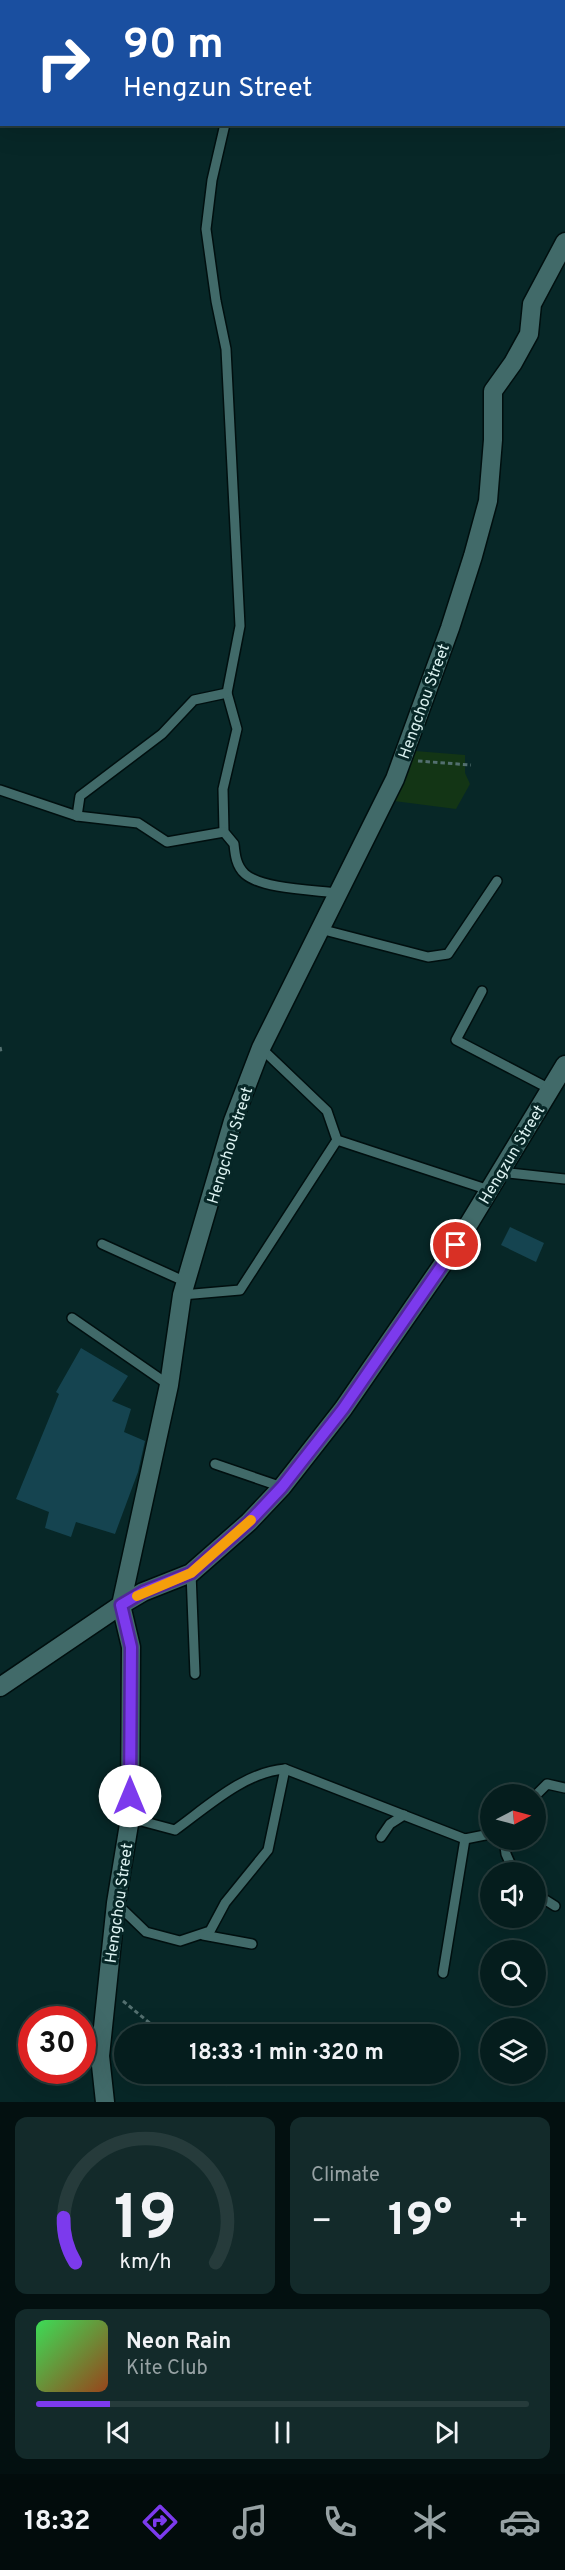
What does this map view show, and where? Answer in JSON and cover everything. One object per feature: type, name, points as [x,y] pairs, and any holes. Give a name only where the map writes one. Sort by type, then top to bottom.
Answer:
[{"type":"street","name":"Hengchou Street","points":[[105,2102],[100,2056],[116,1903],[130,1818],[131,1647],[121,1605],[169,1385],[184,1288],[233,1121],[261,1048],[395,779],[450,628],[474,556],[488,501],[493,440],[493,391],[513,363],[529,334],[532,304],[565,242]]},
{"type":"street","name":"Hengzun Street","points":[[0,1686],[121,1605],[143,1592],[191,1573],[249,1522],[282,1487],[350,1400],[456,1245],[565,1065]]},
{"type":"lane","points":[[225,126],[212,180],[206,229],[214,291],[226,349],[240,626],[227,693],[237,729],[223,789],[224,832],[234,844],[235,855],[244,873],[256,881],[337,893]]},
{"type":"lane","points":[[77,816],[80,796],[162,734],[195,700],[227,693]]},
{"type":"lane","points":[[0,790],[77,816],[138,823],[167,842],[224,832]]},
{"type":"lane","points":[[320,929],[428,957],[448,954],[496,881]]},
{"type":"lane","points":[[482,991],[456,1040],[550,1089]]},
{"type":"lane","points":[[261,1048],[327,1112],[337,1140]]},
{"type":"lane","points":[[337,1140],[489,1190]]},
{"type":"lane","points":[[102,1244],[184,1288],[240,1290],[337,1140]]},
{"type":"lane","points":[[500,1172],[565,1179]]},
{"type":"lane","points":[[72,1318],[169,1385]]},
{"type":"lane","points":[[215,1464],[282,1487]]},
{"type":"lane","points":[[191,1573],[195,1674]]},
{"type":"lane","points":[[130,1818],[175,1830],[234,1788],[271,1770],[285,1769],[465,1839],[480,1836]]},
{"type":"lane","points":[[116,1903],[146,1932],[180,1941],[210,1931],[225,1903],[268,1850],[285,1769]]},
{"type":"lane","points":[[546,1785],[565,1788]]},
{"type":"lane","points":[[381,1837],[390,1824],[404,1815]]},
{"type":"lane","points":[[443,1973],[465,1839]]},
{"type":"lane","points":[[546,1900],[555,1906]]},
{"type":"lane","points":[[201,1934],[252,1944]]},
{"type":"path","points":[[401,760],[471,765]]},
{"type":"path","points":[[107,1989],[151,2024]]},
{"type":"green space","points":[[415,751],[465,755],[465,773],[470,784],[456,809],[394,801]]},
{"type":"building","points":[[510,1227],[544,1243],[536,1262],[501,1245]]},
{"type":"building","points":[[81,1348],[128,1376],[112,1401],[131,1409],[124,1432],[145,1441],[138,1472],[115,1534],[76,1522],[71,1537],[45,1528],[49,1512],[16,1499],[59,1394],[56,1392]]},
{"type":"slow traffic","points":[[137,1596],[191,1573],[251,1520]]},
{"type":"route","points":[[130,1796],[131,1647],[121,1605],[143,1592],[191,1573],[249,1522],[282,1487],[343,1409],[456,1245]]}]
